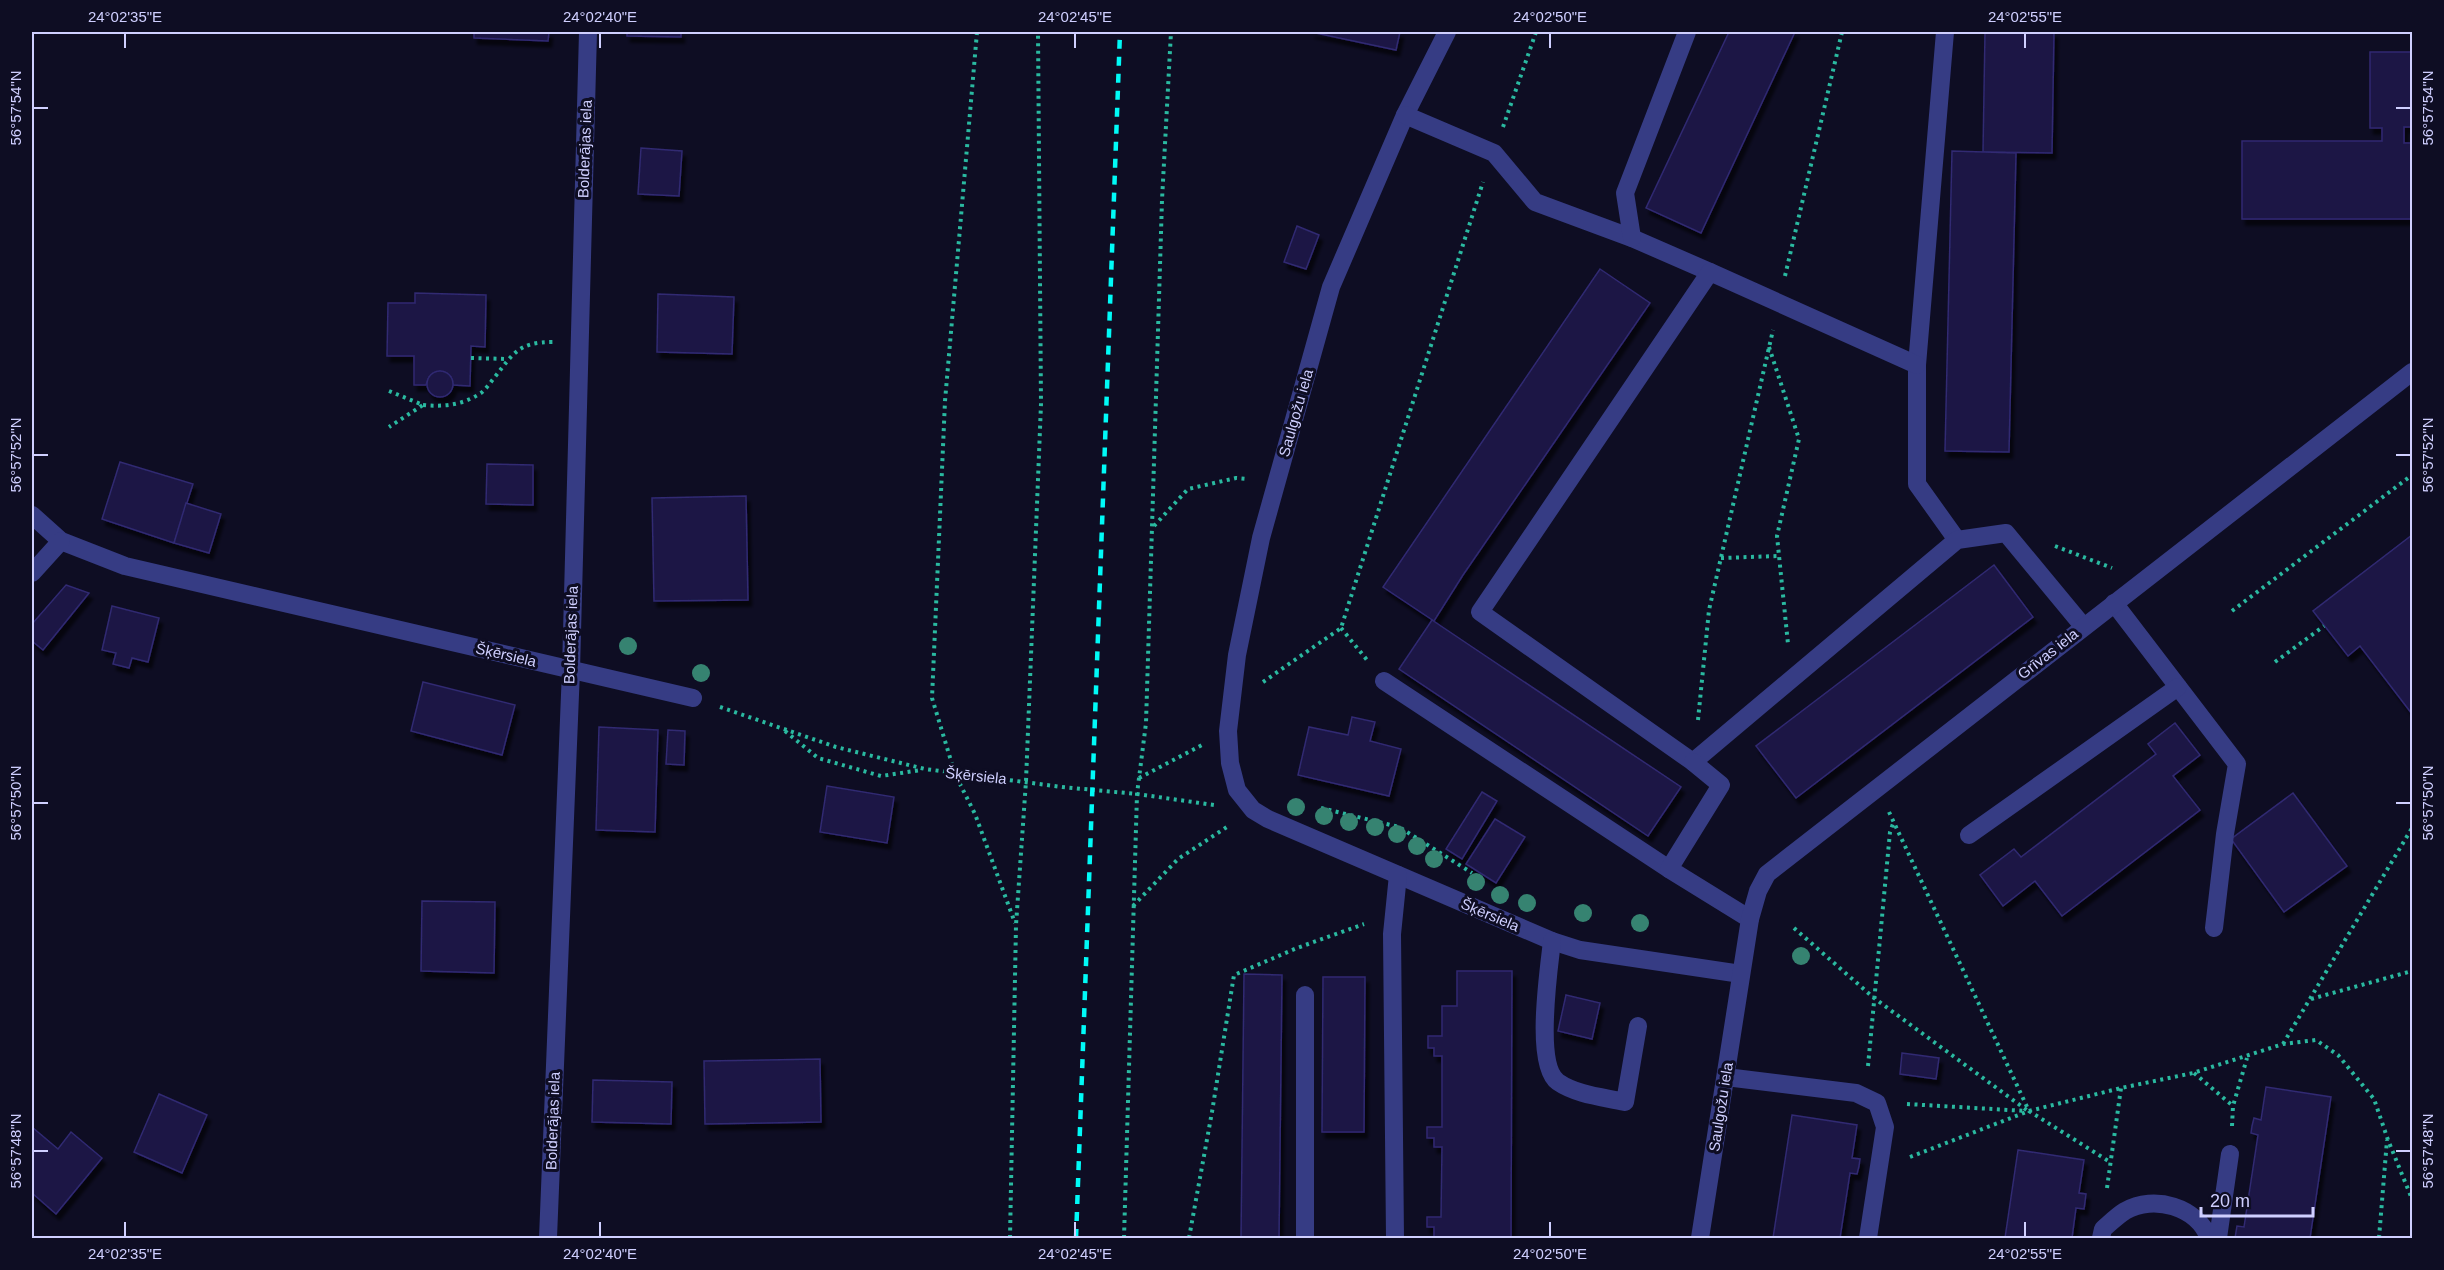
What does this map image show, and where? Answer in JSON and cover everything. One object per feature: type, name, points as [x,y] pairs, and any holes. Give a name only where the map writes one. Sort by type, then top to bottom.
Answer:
[{"type":"street","name":"Bolderājas iela","points":[[548,1239],[571,670],[588,32]]},
{"type":"street","name":"Saulgožu iela","points":[[1253,810],[1237,790],[1230,763],[1228,731],[1237,655],[1261,538],[1331,287],[1405,115],[1448,32]]},
{"type":"street","points":[[1632,238],[1625,193],[1687,32]]},
{"type":"street","points":[[1945,32],[1917,365],[1917,484],[1957,540]]},
{"type":"street","points":[[1405,115],[1494,153],[1535,202],[1632,238],[1917,365]]},
{"type":"street","points":[[1669,869],[1722,785],[1693,762],[1480,612],[1710,272]]},
{"type":"street","name":"Grīvas iela","points":[[1741,975],[1749,919],[1758,891],[1767,874],[2412,372]]},
{"type":"street","name":"Šķērsiela","points":[[32,515],[61,541],[125,566],[693,698]]},
{"type":"street","points":[[1693,762],[1957,540],[2006,532],[2083,626]]},
{"type":"street","points":[[32,573],[61,541]]},
{"type":"street","points":[[2114,603],[2237,764],[2225,834],[2214,928]]},
{"type":"street","points":[[1384,681],[1669,869],[1749,919]]},
{"type":"street","points":[[1969,835],[2178,687]]},
{"type":"street","name":"Šķērsiela","points":[[1253,810],[1268,819],[1552,941],[1580,950],[1741,975]]},
{"type":"street","points":[[1395,1239],[1392,934],[1398,875]]},
{"type":"street","points":[[1552,941],[1544,1030],[1546,1061],[1556,1081],[1579,1092],[1625,1102],[1638,1026]]},
{"type":"street","name":"Saulgožu iela","points":[[1701,1239],[1741,975]]},
{"type":"street","points":[[1305,994],[1305,1239]]},
{"type":"street","points":[[1726,1077],[1871,1099],[1885,1127],[1868,1239]]},
{"type":"street","points":[[2218,1239],[2230,1154]]},
{"type":"street","points":[[2102,1234],[2127,1210],[2151,1203],[2184,1209],[2206,1229],[2209,1239]]},
{"type":"path","points":[[977,32],[945,401],[932,698],[955,774],[975,814],[1016,925]]},
{"type":"path","points":[[1010,1239],[1016,925],[1026,781],[1041,404],[1038,32]]},
{"type":"path","points":[[1124,1239],[1137,794],[1146,723],[1154,527],[1162,200],[1171,32]]},
{"type":"path","points":[[1230,705],[1341,628],[1470,219],[1536,32]]},
{"type":"path","points":[[1693,762],[1709,610],[1842,32]]},
{"type":"path","points":[[389,391],[423,405],[443,407],[462,402],[483,392],[512,354],[528,344],[558,342]]},
{"type":"path","points":[[1769,347],[1799,439],[1777,536],[1791,680]]},
{"type":"path","points":[[471,358],[508,359]]},
{"type":"path","points":[[389,427],[423,405]]},
{"type":"path","points":[[2232,611],[2412,475]]},
{"type":"path","points":[[1154,527],[1188,489],[1236,478],[1277,483]]},
{"type":"path","points":[[2006,532],[2046,543],[2117,570],[2139,583]]},
{"type":"path","points":[[1721,558],[1779,556]]},
{"type":"path","points":[[2275,662],[2324,626]]},
{"type":"path","points":[[1341,628],[1384,681]]},
{"type":"path","name":"Šķērsiela","points":[[693,698],[836,747],[925,769],[1253,810]]},
{"type":"path","points":[[782,729],[818,758],[881,776],[925,769]]},
{"type":"path","points":[[1139,778],[1228,731]]},
{"type":"path","points":[[1320,808],[1399,827],[1474,875]]},
{"type":"path","points":[[1133,906],[1178,859],[1253,810]]},
{"type":"path","points":[[1894,820],[2029,1111],[1871,1099],[1874,998],[1890,832],[1894,820]]},
{"type":"path","points":[[2283,1044],[2412,828]]},
{"type":"path","points":[[1189,1239],[1234,975],[1298,948],[1394,913]]},
{"type":"path","points":[[1794,928],[1874,998],[2029,1111],[2110,1162]]},
{"type":"path","points":[[2311,999],[2412,971]]},
{"type":"path","points":[[1878,1170],[2029,1111],[2193,1073],[2283,1044],[2316,1040],[2338,1055],[2374,1099],[2412,1199]]},
{"type":"path","points":[[2230,1154],[2233,1106],[2247,1057]]},
{"type":"path","points":[[2193,1073],[2233,1106]]},
{"type":"path","points":[[2102,1234],[2121,1088]]},
{"type":"path","points":[[2379,1239],[2388,1140]]},
{"type":"building","points":[[474,32],[549,32],[548,41],[474,38]]},
{"type":"building","points":[[627,32],[681,32],[681,37],[627,36]]},
{"type":"building","points":[[1311,32],[1400,32],[1396,50]]},
{"type":"building","points":[[1729,32],[1795,32],[1701,233],[1646,208]]},
{"type":"building","points":[[1985,32],[2054,32],[2052,153],[1983,152]]},
{"type":"building","points":[[2370,52],[2412,52],[2412,127],[2404,127],[2404,143],[2412,143],[2412,219],[2242,219],[2242,141],[2382,141],[2382,128],[2370,128]]},
{"type":"building","points":[[641,148],[682,151],[679,196],[638,194]]},
{"type":"building","points":[[1952,151],[2016,153],[2009,452],[1945,451]]},
{"type":"building","points":[[1297,226],[1319,235],[1306,269],[1284,262]]},
{"type":"building","points":[[1600,269],[1650,303],[1463,575],[1434,621],[1383,587]]},
{"type":"building","points":[[415,293],[486,295],[485,347],[471,346],[470,386],[453,385],[451,377],[440,371],[429,377],[426,385],[414,385],[414,356],[387,356],[388,303],[415,303]]},
{"type":"building","points":[[658,294],[734,297],[732,354],[657,352]]},
{"type":"building","points":[[440,371],[449,375],[453,384],[449,393],[440,397],[431,393],[427,384],[431,375]]},
{"type":"building","points":[[120,462],[193,484],[174,543],[102,519]]},
{"type":"building","points":[[487,464],[533,465],[533,505],[486,504]]},
{"type":"building","points":[[746,496],[748,600],[654,601],[652,498]]},
{"type":"building","points":[[186,503],[221,514],[209,553],[174,543]]},
{"type":"building","points":[[2412,535],[2412,714],[2360,646],[2348,656],[2313,611]]},
{"type":"building","points":[[1994,565],[2033,617],[1796,798],[1756,746]]},
{"type":"building","points":[[66,585],[89,593],[43,650],[32,641],[32,624]]},
{"type":"building","points":[[112,606],[159,618],[148,662],[132,658],[129,668],[113,664],[116,653],[102,650]]},
{"type":"building","points":[[1432,620],[1681,787],[1648,836],[1399,669]]},
{"type":"building","points":[[423,682],[515,705],[502,755],[411,731]]},
{"type":"building","points":[[1352,717],[1375,722],[1370,741],[1401,749],[1389,796],[1298,775],[1309,727],[1348,735]]},
{"type":"building","points":[[2175,723],[2200,755],[2173,776],[2200,810],[2062,916],[2035,881],[2003,906],[1980,875],[2014,849],[2021,857],[2156,754],[2148,744]]},
{"type":"building","points":[[599,727],[658,730],[655,832],[596,830]]},
{"type":"building","points":[[668,730],[685,731],[684,765],[666,764]]},
{"type":"building","points":[[827,786],[894,797],[887,843],[820,832]]},
{"type":"building","points":[[1482,792],[1497,801],[1462,859],[1446,849]]},
{"type":"building","points":[[2293,793],[2347,866],[2284,912],[2231,839]]},
{"type":"building","points":[[1495,819],[1525,837],[1496,883],[1466,864]]},
{"type":"building","points":[[422,901],[495,902],[494,973],[421,971]]},
{"type":"building","points":[[1457,971],[1512,971],[1511,1238],[1434,1238],[1434,1227],[1427,1227],[1427,1217],[1441,1217],[1442,1147],[1434,1147],[1434,1138],[1427,1138],[1427,1127],[1442,1127],[1442,1056],[1434,1056],[1434,1048],[1428,1048],[1428,1036],[1442,1036],[1442,1006],[1457,1006]]},
{"type":"building","points":[[1244,974],[1282,975],[1279,1238],[1241,1238]]},
{"type":"building","points":[[1323,977],[1365,977],[1364,1132],[1322,1132]]},
{"type":"building","points":[[1566,995],[1600,1003],[1592,1039],[1558,1031]]},
{"type":"building","points":[[1902,1053],[1939,1058],[1936,1079],[1900,1074]]},
{"type":"building","points":[[820,1059],[821,1122],[705,1124],[704,1061]]},
{"type":"building","points":[[593,1080],[672,1082],[671,1124],[592,1122]]},
{"type":"building","points":[[2266,1087],[2331,1097],[2310,1238],[2235,1238],[2237,1226],[2244,1227],[2258,1135],[2251,1133],[2252,1126],[2254,1118],[2261,1120]]},
{"type":"building","points":[[159,1094],[207,1115],[182,1173],[134,1152]]},
{"type":"building","points":[[1792,1115],[1857,1125],[1852,1158],[1860,1159],[1859,1166],[1857,1174],[1850,1173],[1840,1238],[1773,1238]]},
{"type":"building","points":[[32,1127],[58,1149],[71,1132],[102,1158],[56,1214],[32,1193]]},
{"type":"building","points":[[2018,1150],[2084,1160],[2079,1193],[2086,1194],[2084,1209],[2076,1208],[2072,1238],[2005,1238]]},
{"type":"railway","points":[[1076,1238],[1120,32]]}]
